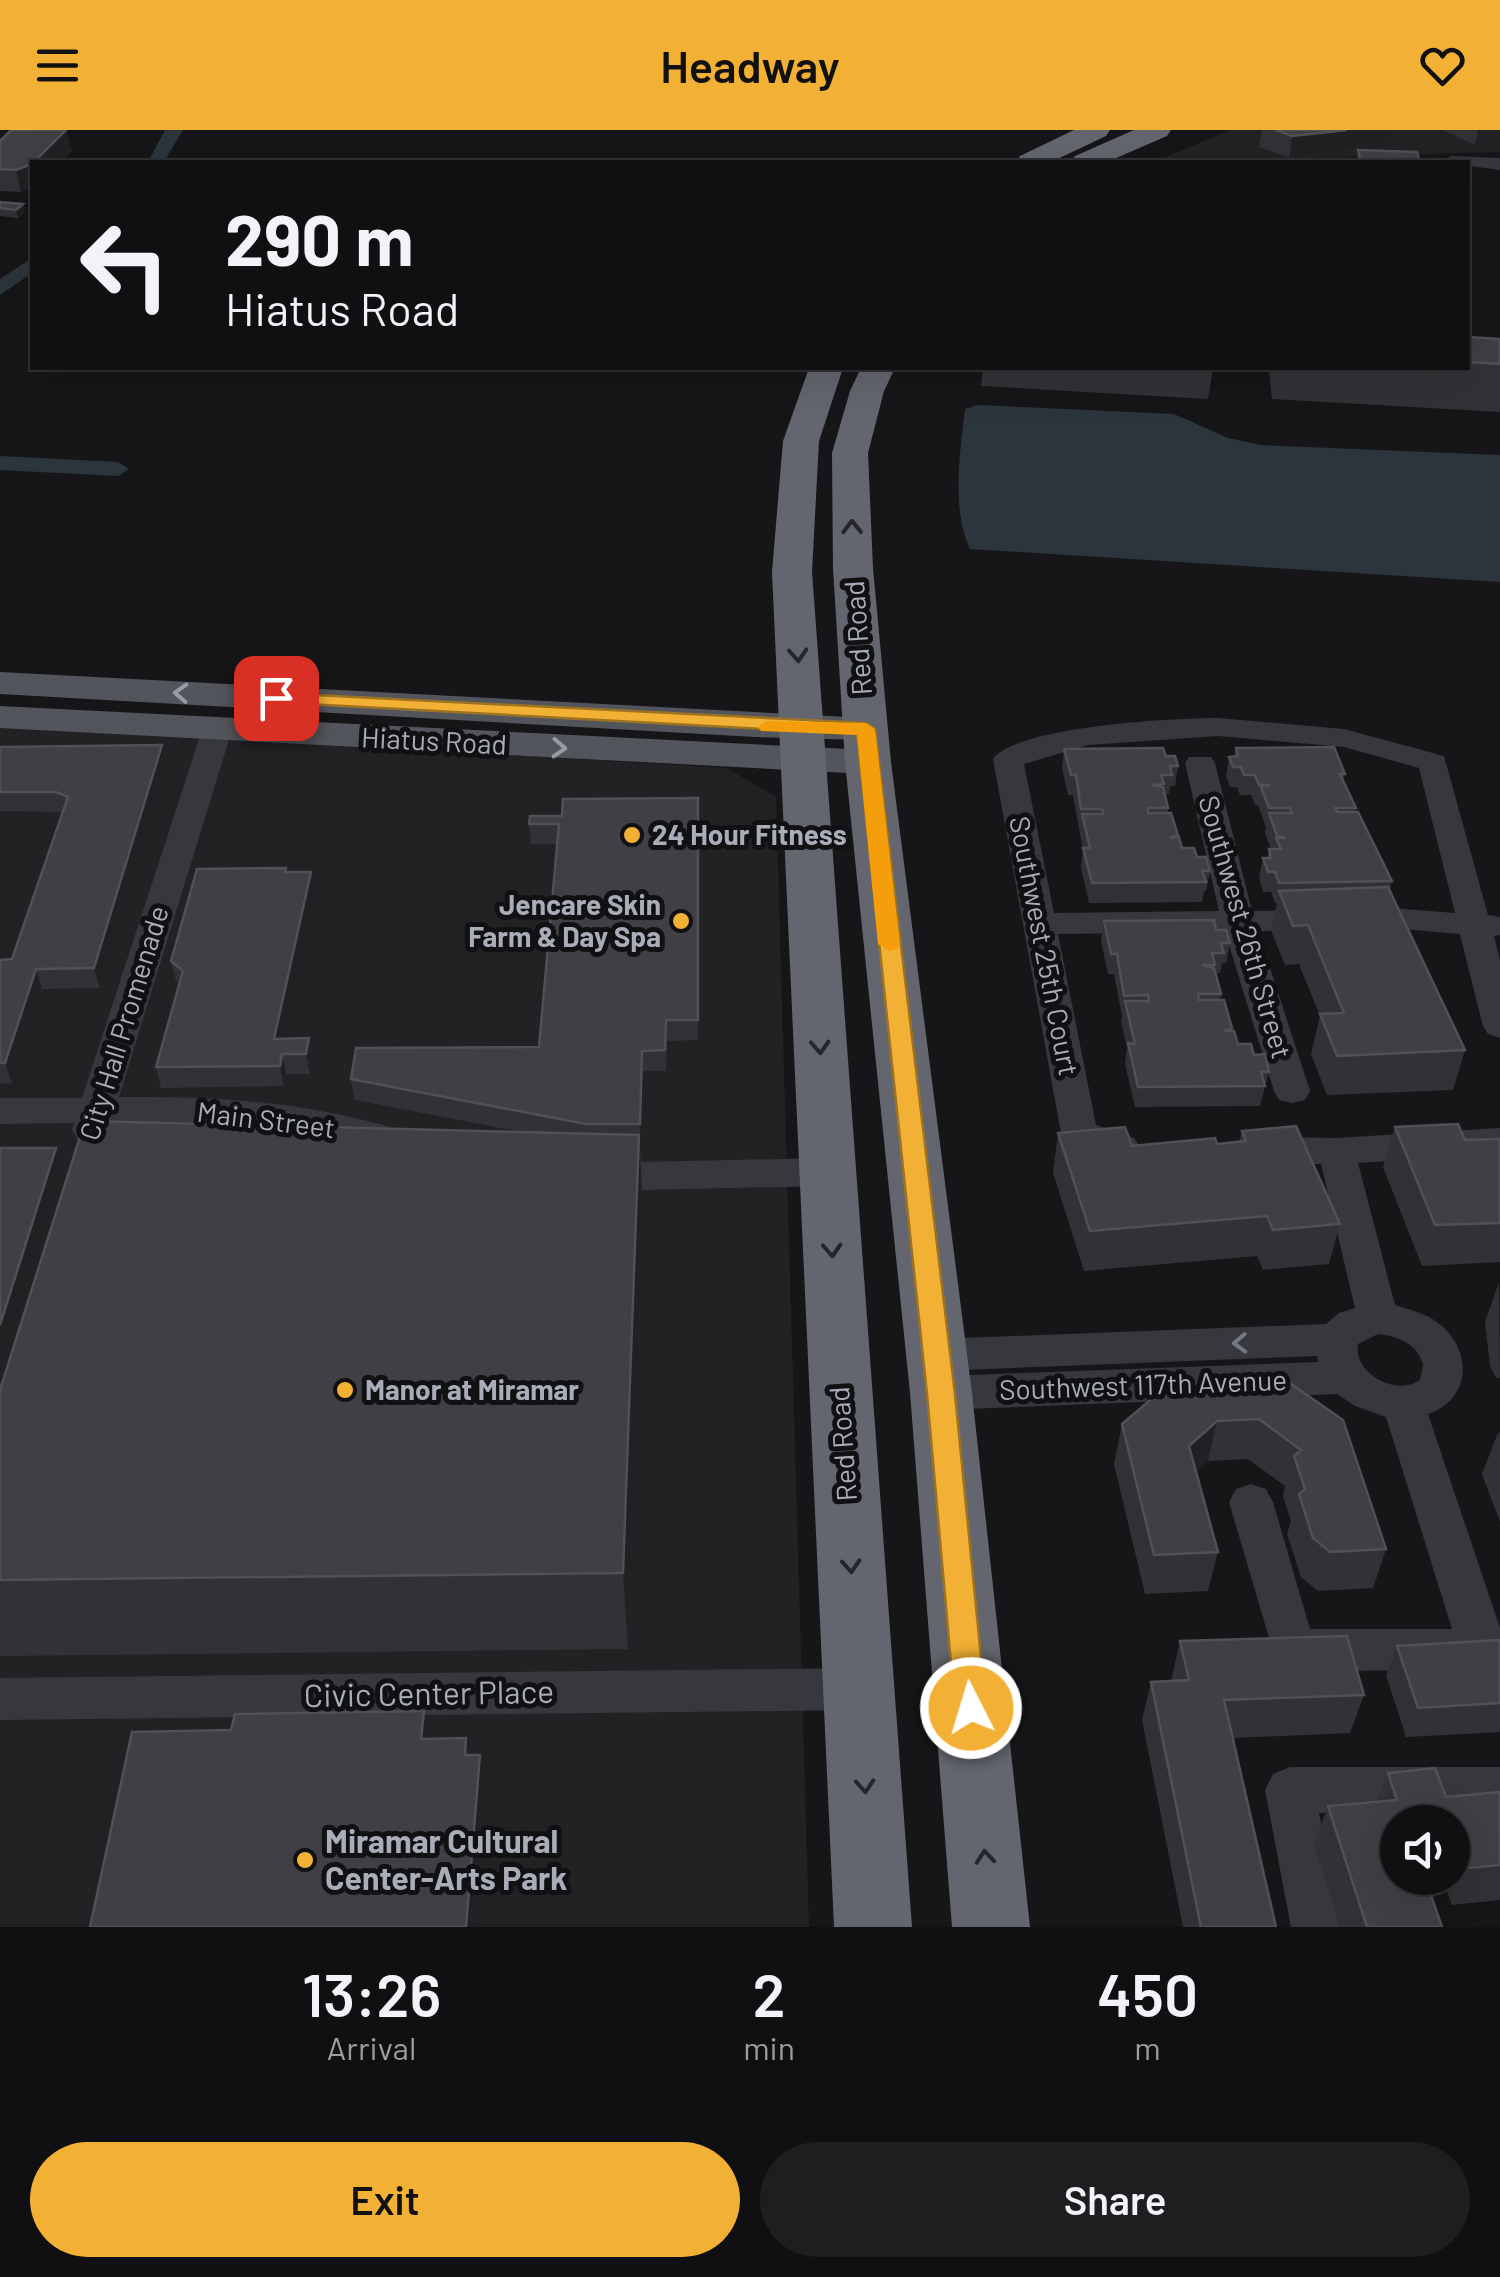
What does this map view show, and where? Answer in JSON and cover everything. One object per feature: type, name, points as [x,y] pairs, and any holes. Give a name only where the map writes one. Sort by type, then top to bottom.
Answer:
[{"type":"highway","points":[[1034,160],[1096,130]]},
{"type":"highway","points":[[1059,160],[1121,130]]},
{"type":"highway","points":[[1090,160],[1157,130]]},
{"type":"highway","name":"Red Road","points":[[825,370],[798,452],[792,572],[873,1927]]},
{"type":"highway","name":"Red Road","points":[[877,370],[867,390],[850,453],[853,568],[867,746],[938,1374],[992,1927]]},
{"type":"main road","name":"Hiatus Road","points":[[0,683],[803,744]]},
{"type":"main road","name":"Hiatus Road","points":[[0,717],[217,730],[867,746]]},
{"type":"street","points":[[1470,163],[1500,164]]},
{"type":"street","name":"Southwest 25th Court","points":[[1154,1148],[1114,1147],[1079,1133],[1008,760],[1039,747],[1124,732],[1207,727],[1346,738],[1433,762],[1487,926]]},
{"type":"street","name":"City Hall Promenade","points":[[79,1167],[217,730]]},
{"type":"street","name":"Southwest 26th Street","points":[[1200,763],[1237,918],[1292,1090]]},
{"type":"street","points":[[1040,924],[1404,918],[1487,926],[1500,1026]]},
{"type":"street","name":"Main Street","points":[[0,1112],[218,1109],[275,1115],[407,1143]]},
{"type":"street","points":[[1232,1149],[1336,1151],[1500,1141]]},
{"type":"street","points":[[1336,1151],[1378,1318]]},
{"type":"street","points":[[566,1174],[604,1178],[827,1172]]},
{"type":"street","points":[[1378,1318],[1412,1326],[1426,1335],[1444,1360],[1442,1385],[1420,1401],[1403,1403],[1370,1396],[1342,1358],[1353,1324],[1378,1318]]},
{"type":"street","name":"Southwest 117th Avenue","points":[[938,1374],[1342,1358]]},
{"type":"street","points":[[1251,1502],[1292,1650],[1491,1649],[1403,1403]]},
{"type":"street","name":"Civic Center Place","points":[[0,1699],[858,1689]]},
{"type":"street","points":[[1317,1927],[1290,1790],[1500,1790]]},
{"type":"shaded area","points":[[1230,130],[1500,130],[1500,152],[1320,160],[1159,160]]},
{"type":"shaded area","points":[[977,405],[1174,414],[1228,438],[1261,445],[1500,455],[1500,582],[970,549],[960,516],[959,462],[965,409]]},
{"type":"shaded area","points":[[0,724],[727,768],[776,797],[809,1927],[0,1927]]},
{"type":"building","points":[[11,130],[66,130],[36,160],[16,170],[0,169],[0,141]]},
{"type":"building","points":[[1276,130],[1347,130],[1292,136]]},
{"type":"building","points":[[1358,150],[1417,152],[1419,160],[1360,160]]},
{"type":"building","points":[[0,202],[23,204],[16,210],[0,208]]},
{"type":"building","points":[[1470,337],[1500,339],[1500,364],[1470,362]]},
{"type":"building","points":[[162,745],[94,968],[36,969],[5,1063],[0,1063],[0,960],[12,959],[68,797],[56,792],[0,792],[0,747]]},
{"type":"building","points":[[1334,747],[1345,774],[1340,774],[1356,808],[1335,808],[1337,812],[1358,812],[1392,881],[1279,883],[1275,872],[1268,872],[1263,858],[1271,858],[1269,849],[1281,849],[1276,838],[1286,838],[1277,836],[1269,813],[1292,813],[1290,808],[1269,808],[1261,787],[1270,785],[1259,785],[1255,775],[1244,775],[1241,767],[1233,767],[1229,757],[1238,756],[1236,748]]},
{"type":"building","points":[[1163,748],[1166,756],[1175,756],[1178,766],[1170,766],[1172,775],[1161,775],[1164,784],[1152,785],[1163,787],[1168,808],[1148,808],[1148,813],[1171,813],[1178,835],[1170,838],[1179,837],[1182,848],[1194,848],[1197,857],[1206,857],[1210,871],[1202,871],[1206,882],[1092,883],[1083,848],[1090,848],[1082,814],[1103,814],[1102,809],[1081,809],[1076,775],[1071,775],[1064,749]]},
{"type":"building","points":[[698,798],[698,1020],[666,1020],[665,1050],[642,1051],[640,1124],[586,1124],[351,1079],[356,1048],[539,1047],[559,824],[529,824],[530,816],[562,816],[563,799]]},
{"type":"building","points":[[286,868],[285,872],[311,872],[274,1039],[309,1038],[306,1054],[282,1054],[280,1066],[156,1067],[183,971],[171,961],[197,869]]},
{"type":"building","points":[[1388,887],[1465,1050],[1337,1056],[1320,1014],[1344,1013],[1308,925],[1293,926],[1279,891]]},
{"type":"building","points":[[1214,920],[1216,930],[1226,930],[1230,943],[1221,943],[1224,953],[1212,953],[1215,965],[1202,965],[1214,968],[1221,994],[1198,994],[1199,1000],[1224,1000],[1232,1028],[1224,1031],[1234,1031],[1238,1044],[1251,1044],[1254,1055],[1265,1054],[1269,1072],[1261,1072],[1265,1086],[1138,1087],[1128,1043],[1135,1044],[1125,1001],[1149,1001],[1148,995],[1124,996],[1117,954],[1111,954],[1104,921]]},
{"type":"building","name":"Manor at Miramar","points":[[85,1121],[639,1135],[623,1573],[0,1580],[0,1390]]},
{"type":"building","points":[[1458,1124],[1465,1140],[1500,1139],[1500,1223],[1435,1225],[1395,1127]]},
{"type":"building","points":[[1296,1126],[1340,1224],[1273,1230],[1267,1216],[1090,1231],[1058,1133],[1125,1127],[1132,1146],[1215,1138],[1217,1144],[1246,1141],[1242,1131]]},
{"type":"building","points":[[0,1148],[56,1148],[0,1325]]},
{"type":"building","points":[[1284,1379],[1343,1420],[1386,1549],[1330,1552],[1313,1538],[1299,1494],[1305,1489],[1294,1456],[1301,1450],[1259,1419],[1217,1421],[1189,1446],[1218,1552],[1154,1555],[1122,1424],[1168,1385]]},
{"type":"building","points":[[1347,1636],[1364,1695],[1224,1700],[1276,1927],[1201,1927],[1151,1682],[1189,1680],[1180,1641]]},
{"type":"building","points":[[1500,1640],[1500,1703],[1418,1708],[1397,1646]]},
{"type":"building","name":"Miramar Cultural Center-Arts Park","points":[[424,1711],[421,1739],[466,1738],[465,1755],[480,1755],[466,1927],[90,1927],[132,1732],[231,1730],[235,1714]]},
{"type":"building","points":[[1435,1768],[1446,1797],[1500,1792],[1500,1865],[1470,1868],[1470,1805],[1380,1805],[1380,1895],[1431,1895],[1442,1927],[1367,1927],[1328,1806],[1397,1800],[1388,1773]]},
{"type":"waterway","points":[[157,160],[174,130]]},
{"type":"waterway","points":[[0,289],[30,266]]},
{"type":"waterway","points":[[0,463],[118,469]]},
{"type":"slow traffic","points":[[767,727],[866,729],[889,944]]},
{"type":"place","name":"24 Hour Fitness","points":[[632,835]]},
{"type":"place","name":"Jencare Skin Farm & Day Spa","points":[[681,921]]},
{"type":"place","name":"Manor at Miramar","points":[[345,1390]]},
{"type":"place","name":"Miramar Cultural Center-Arts Park","points":[[305,1860]]},
{"type":"route","points":[[276,698],[750,726],[866,729],[941,1394],[971,1708]]}]
